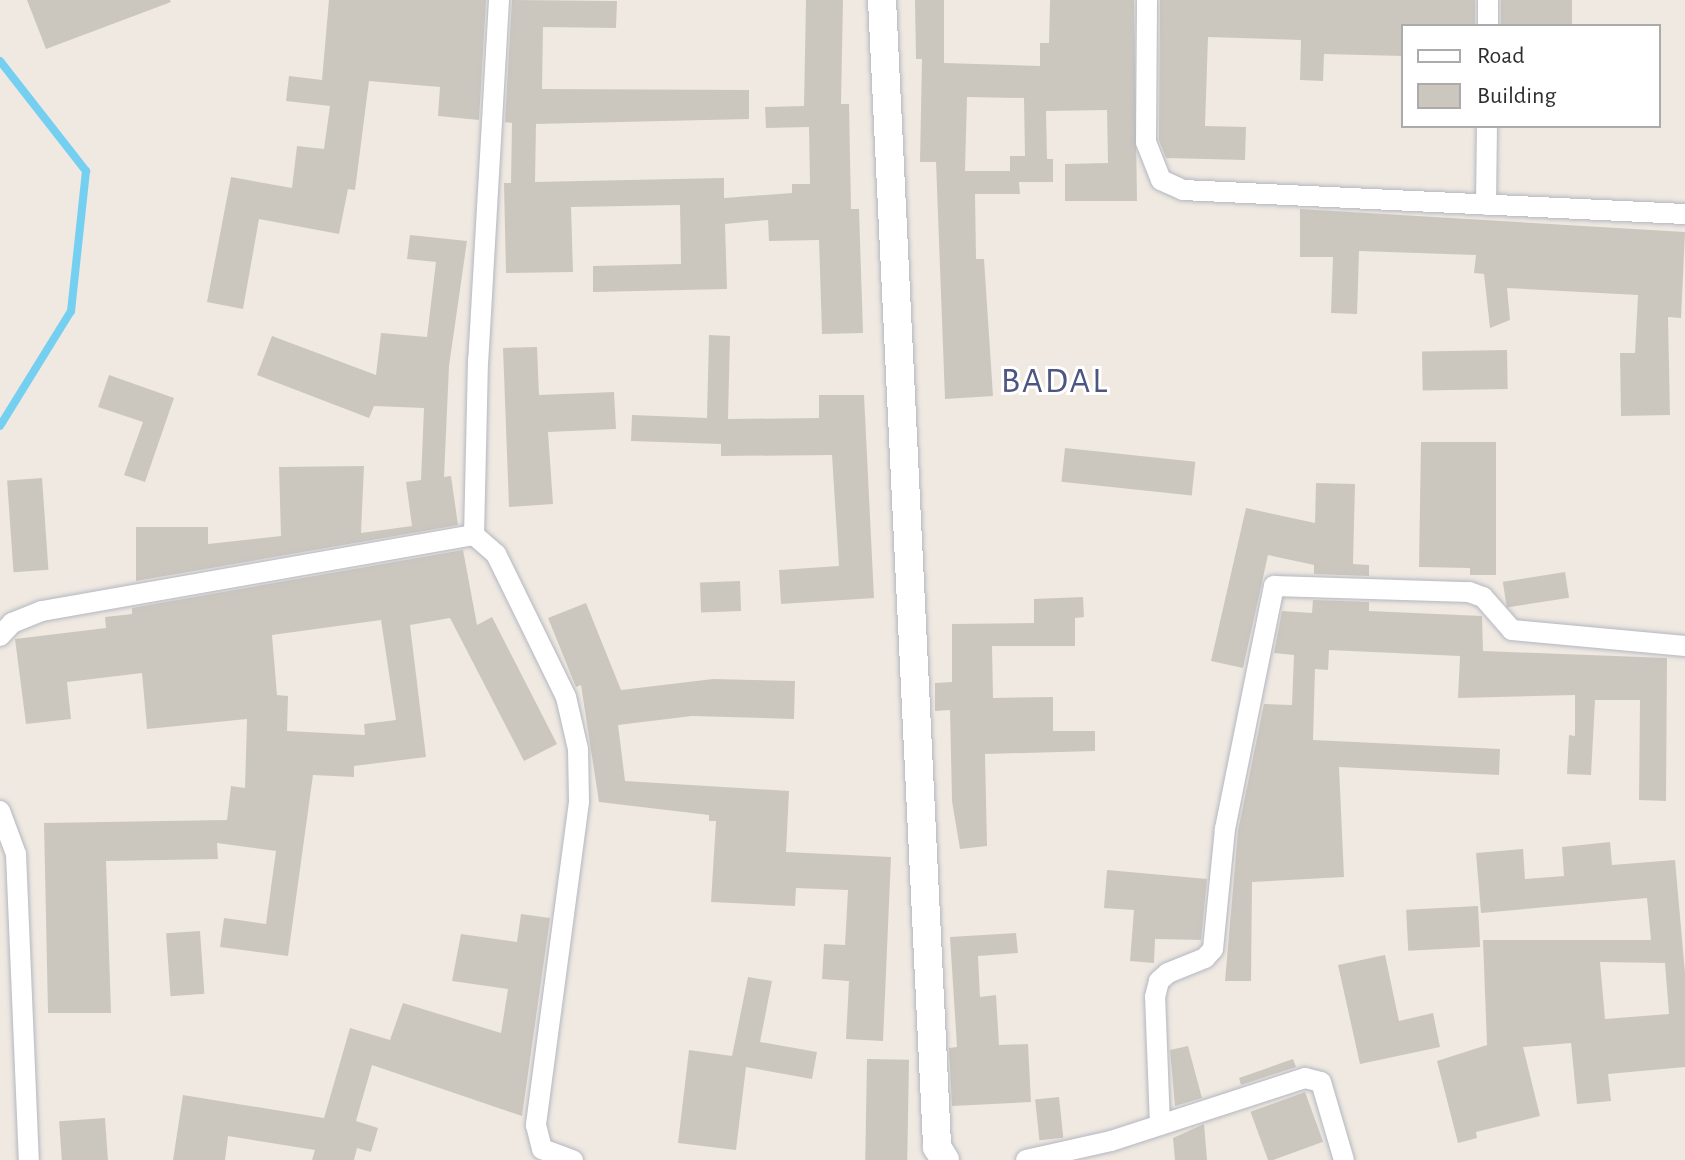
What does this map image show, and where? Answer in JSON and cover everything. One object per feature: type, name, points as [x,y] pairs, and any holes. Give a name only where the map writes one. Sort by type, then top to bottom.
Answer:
[{"type":"street","points":[[474,535],[478,360],[499,0]]},
{"type":"street","points":[[882,0],[937,1147],[945,1160]]},
{"type":"street","points":[[1147,0],[1146,142],[1161,180],[1183,190],[1685,214]]},
{"type":"street","points":[[1488,0],[1488,24]]},
{"type":"street","points":[[1486,205],[1487,128]]},
{"type":"street","points":[[0,636],[12,623],[42,611],[474,535]]},
{"type":"street","points":[[474,535],[496,554],[559,683],[578,749],[579,802],[536,1125],[542,1149],[573,1160]]},
{"type":"street","points":[[1160,1125],[1155,997],[1159,981],[1168,973],[1205,958],[1213,949],[1225,829],[1274,586],[1469,592],[1483,597],[1512,630],[1685,646]]},
{"type":"street","points":[[0,811],[16,854],[29,1160]]},
{"type":"street","points":[[1026,1160],[1160,1125],[1312,1078],[1321,1082],[1344,1160]]},
{"type":"building","points":[[27,0],[170,0],[171,2],[46,49]]},
{"type":"building","points":[[329,0],[486,0],[479,120],[438,116],[440,87],[369,81],[355,190],[348,189],[339,234],[259,219],[243,309],[207,302],[231,177],[292,188],[297,146],[324,149],[330,106],[286,101],[289,76],[322,80]]},
{"type":"building","points":[[512,0],[617,1],[616,28],[543,27],[542,89],[749,90],[749,119],[536,124],[535,182],[724,178],[724,198],[792,193],[792,184],[810,184],[809,127],[766,128],[765,107],[804,106],[806,0],[843,0],[841,104],[849,104],[851,209],[859,209],[863,333],[822,334],[819,240],[769,241],[768,220],[725,224],[727,289],[593,292],[593,266],[681,264],[680,205],[571,207],[573,272],[506,273],[504,183],[511,183],[512,123],[505,122]]},
{"type":"building","points":[[915,0],[944,0],[944,63],[1040,66],[1040,43],[1049,43],[1050,0],[1134,0],[1137,201],[1065,201],[1065,164],[1108,163],[1107,110],[1046,111],[1047,159],[1053,159],[1053,182],[1019,182],[1020,194],[975,194],[976,259],[984,259],[993,396],[945,399],[936,162],[920,162],[922,59],[916,59]],"holes":[[[967,97],[1024,98],[1025,156],[1010,156],[1010,171],[965,171]]]},
{"type":"building","points":[[1160,0],[1475,0],[1475,24],[1401,24],[1401,56],[1324,54],[1323,81],[1300,80],[1301,40],[1208,37],[1205,126],[1246,127],[1245,160],[1166,158],[1159,140]]},
{"type":"building","points":[[1501,0],[1572,0],[1572,24],[1501,24]]},
{"type":"building","points":[[1300,209],[1685,232],[1681,318],[1668,317],[1670,415],[1621,416],[1620,353],[1635,353],[1638,295],[1507,288],[1510,320],[1490,328],[1484,274],[1474,273],[1476,255],[1359,251],[1357,314],[1331,313],[1333,257],[1300,257]]},
{"type":"building","points":[[410,235],[467,241],[449,366],[444,477],[451,476],[458,525],[136,581],[136,527],[208,527],[208,544],[281,536],[279,467],[364,466],[361,533],[412,526],[406,482],[421,480],[424,408],[374,406],[369,418],[257,375],[272,336],[376,375],[381,333],[427,337],[436,262],[407,259]]},
{"type":"building","points":[[709,335],[730,336],[728,419],[819,418],[819,395],[864,395],[874,598],[781,604],[779,570],[839,566],[832,455],[721,456],[721,444],[631,441],[632,415],[707,418]]},
{"type":"building","points":[[537,347],[539,395],[614,392],[616,429],[548,432],[553,504],[509,507],[503,348]]},
{"type":"building","points":[[1507,350],[1508,389],[1423,390],[1422,351]]},
{"type":"building","points":[[109,375],[174,398],[145,482],[124,475],[143,422],[98,407]]},
{"type":"building","points":[[1421,442],[1496,442],[1496,575],[1470,575],[1470,568],[1419,567]]},
{"type":"building","points":[[1065,448],[1195,462],[1192,496],[1061,482]]},
{"type":"building","points":[[42,478],[48,570],[14,572],[7,480]]},
{"type":"building","points":[[1316,483],[1355,484],[1353,564],[1369,565],[1369,576],[1314,574],[1314,565],[1268,555],[1243,668],[1211,661],[1246,508],[1315,523]]},
{"type":"building","points":[[463,550],[477,625],[492,617],[557,744],[524,761],[450,618],[410,625],[426,757],[354,766],[354,777],[313,775],[288,956],[220,947],[224,918],[266,924],[276,851],[217,843],[218,859],[106,861],[111,1013],[48,1013],[44,823],[227,820],[231,786],[245,788],[247,719],[147,729],[142,673],[67,682],[71,719],[26,724],[15,639],[106,628],[105,617],[132,614],[132,608]],"holes":[[[381,620],[396,720],[364,724],[365,735],[287,731],[288,696],[277,695],[272,635]]]},
{"type":"building","points":[[1565,572],[1569,598],[1507,608],[1503,582]]},
{"type":"building","points":[[740,581],[741,611],[701,612],[700,582]]},
{"type":"building","points":[[1083,597],[1084,617],[1075,618],[1075,646],[992,646],[993,698],[1053,697],[1053,731],[1095,731],[1095,751],[985,754],[987,846],[960,849],[952,801],[950,710],[935,711],[935,683],[952,682],[952,624],[1034,623],[1034,599]]},
{"type":"building","points":[[1313,600],[1369,602],[1369,611],[1482,616],[1483,651],[1667,658],[1666,801],[1639,800],[1640,700],[1595,700],[1591,775],[1567,774],[1569,735],[1575,736],[1575,695],[1458,698],[1460,656],[1329,650],[1328,670],[1315,669],[1313,740],[1500,749],[1499,775],[1339,767],[1344,877],[1252,882],[1251,981],[1225,981],[1238,831],[1264,704],[1292,705],[1294,655],[1274,653],[1282,611],[1312,613]]},
{"type":"building","points":[[586,603],[621,690],[713,679],[795,681],[794,719],[692,716],[618,725],[625,781],[789,791],[786,852],[891,857],[883,1041],[846,1039],[849,981],[822,979],[824,944],[845,945],[848,890],[796,888],[795,906],[711,902],[716,821],[709,821],[709,815],[599,802],[581,685],[576,687],[548,618]]},
{"type":"building","points":[[1610,842],[1612,865],[1675,860],[1685,973],[1685,1067],[1608,1074],[1611,1101],[1577,1104],[1571,1043],[1523,1047],[1540,1116],[1476,1132],[1477,1138],[1458,1143],[1437,1061],[1487,1045],[1483,940],[1651,940],[1647,898],[1481,913],[1476,853],[1523,849],[1525,879],[1564,876],[1562,847]],"holes":[[[1600,962],[1665,963],[1669,1014],[1605,1019]]]},
{"type":"building","points":[[1107,870],[1207,879],[1201,940],[1155,939],[1154,963],[1130,961],[1134,910],[1104,908]]},
{"type":"building","points":[[1478,906],[1480,947],[1408,951],[1406,910]]},
{"type":"building","points":[[521,914],[550,918],[522,1116],[372,1065],[356,1121],[378,1128],[371,1152],[357,1148],[354,1160],[312,1160],[315,1150],[228,1136],[225,1160],[173,1160],[183,1095],[324,1118],[350,1028],[390,1040],[403,1003],[501,1033],[508,989],[452,981],[461,934],[517,942]]},
{"type":"building","points":[[200,931],[204,994],[170,996],[166,933]]},
{"type":"building","points":[[1016,933],[1018,953],[978,956],[980,997],[996,995],[999,1045],[1028,1044],[1031,1102],[952,1106],[949,1048],[957,1047],[950,937]]},
{"type":"building","points":[[1385,955],[1399,1021],[1433,1013],[1440,1047],[1360,1064],[1338,965]]},
{"type":"building","points":[[748,977],[772,981],[760,1042],[817,1052],[812,1079],[746,1067],[736,1150],[678,1143],[689,1050],[732,1056]]},
{"type":"building","points":[[1188,1046],[1202,1098],[1175,1106],[1170,1050]]},
{"type":"building","points":[[867,1059],[909,1060],[907,1160],[865,1160]]},
{"type":"building","points":[[1293,1059],[1296,1067],[1241,1085],[1239,1078]]},
{"type":"building","points":[[1305,1092],[1323,1142],[1268,1160],[1250,1112]]},
{"type":"building","points":[[1059,1097],[1063,1138],[1039,1140],[1035,1100]]},
{"type":"building","points":[[105,1118],[108,1160],[62,1160],[59,1121]]},
{"type":"building","points":[[1204,1124],[1207,1160],[1175,1160],[1173,1138]]},
{"type":"waterway","points":[[0,61],[86,171],[71,311],[0,426]]},
{"type":"district","name":"BADAL","points":[[1055,382]]}]
